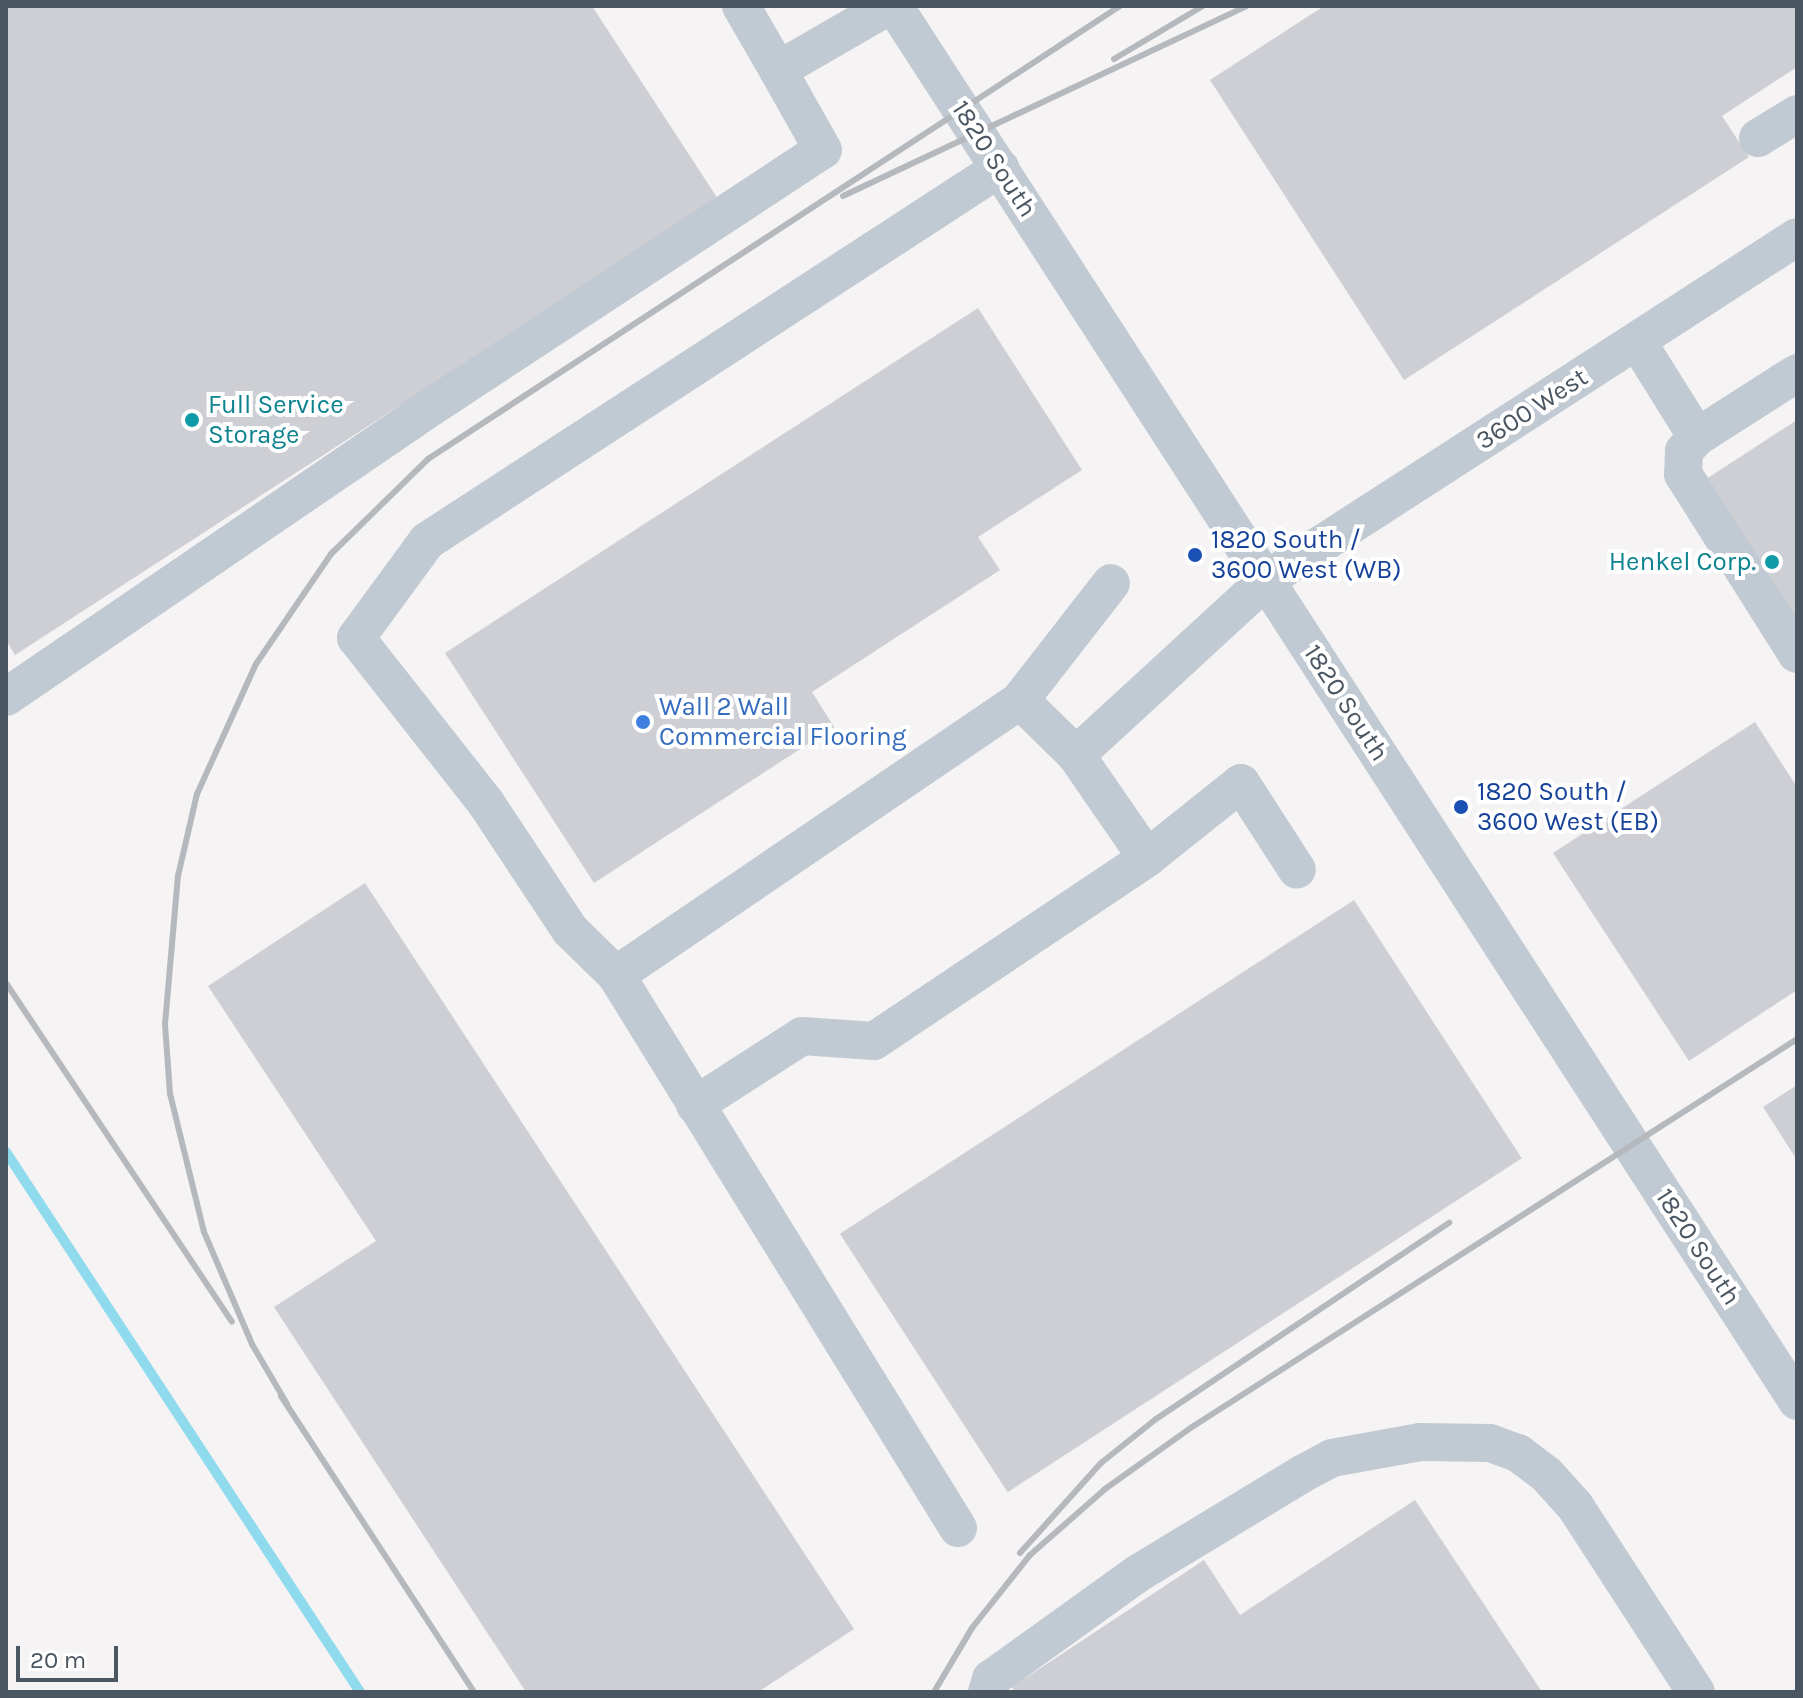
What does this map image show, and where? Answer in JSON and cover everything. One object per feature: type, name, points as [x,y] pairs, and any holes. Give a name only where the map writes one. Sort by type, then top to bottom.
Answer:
[{"type":"street","points":[[6,697],[413,419],[823,150],[741,6]]},
{"type":"street","points":[[778,70],[892,6]]},
{"type":"street","name":"1820 South","points":[[892,6],[1000,168],[1797,1401]]},
{"type":"street","points":[[1758,138],[1797,114]]},
{"type":"street","points":[[958,1528],[616,975],[570,930],[486,803],[356,638],[427,541],[1000,168]]},
{"type":"street","name":"3600 West","points":[[1076,755],[1266,580],[1797,237]]},
{"type":"street","points":[[1637,341],[1697,437]]},
{"type":"street","points":[[1797,373],[1697,437],[1684,451],[1683,474],[1797,654]]},
{"type":"street","points":[[616,975],[1020,700],[1111,583]]},
{"type":"street","points":[[1020,700],[1076,755],[1147,858]]},
{"type":"street","points":[[695,1105],[802,1036],[874,1041],[1147,858],[1241,783],[1297,870]]},
{"type":"street","points":[[987,1692],[991,1679],[1137,1574],[1302,1474],[1332,1458],[1421,1442],[1490,1443],[1518,1453],[1547,1475],[1575,1506],[1696,1692]]},
{"type":"building","name":"Full Service Storage","points":[[6,6],[592,6],[718,199],[15,655],[6,640]]},
{"type":"building","points":[[1324,6],[1797,6],[1797,67],[1722,116],[1749,157],[1404,380],[1210,80]]},
{"type":"building","points":[[978,308],[1082,470],[978,537],[1000,570],[812,692],[834,727],[594,883],[445,653]]},
{"type":"building","name":"Henkel Corp.","points":[[1797,420],[1797,640],[1697,485]]},
{"type":"building","points":[[1755,722],[1797,787],[1797,990],[1689,1061],[1553,853]]},
{"type":"building","points":[[365,883],[854,1629],[758,1692],[526,1692],[274,1307],[376,1241],[208,986]]},
{"type":"building","points":[[1354,900],[1522,1158],[1008,1492],[840,1234]]},
{"type":"building","points":[[1797,1085],[1797,1160],[1763,1107]]},
{"type":"building","points":[[1415,1500],[1542,1692],[1015,1692],[1012,1687],[1204,1560],[1240,1615]]},
{"type":"waterway","points":[[6,1152],[360,1692]]},
{"type":"railway","points":[[287,1404],[252,1344],[204,1232],[170,1094],[165,1024],[178,876],[197,794],[256,664],[331,554],[428,459],[1120,6]]},
{"type":"railway","points":[[1114,59],[1203,6]]},
{"type":"railway","points":[[843,196],[1246,6]]},
{"type":"railway","points":[[6,983],[232,1322]]},
{"type":"railway","points":[[934,1692],[972,1628],[1030,1555],[1105,1489],[1192,1427],[1797,1039]]},
{"type":"railway","points":[[1020,1553],[1101,1463],[1156,1419],[1449,1223]]},
{"type":"railway","points":[[281,1396],[474,1692]]},
{"type":"place","name":"Full Service Storage","points":[[192,420]]},
{"type":"place","name":"1820 South / 3600 West (WB)","points":[[1195,555]]},
{"type":"place","name":"Henkel Corp.","points":[[1772,562]]},
{"type":"place","name":"Wall 2 Wall Commercial Flooring","points":[[643,722]]},
{"type":"place","name":"1820 South / 3600 West (EB)","points":[[1461,807]]}]
